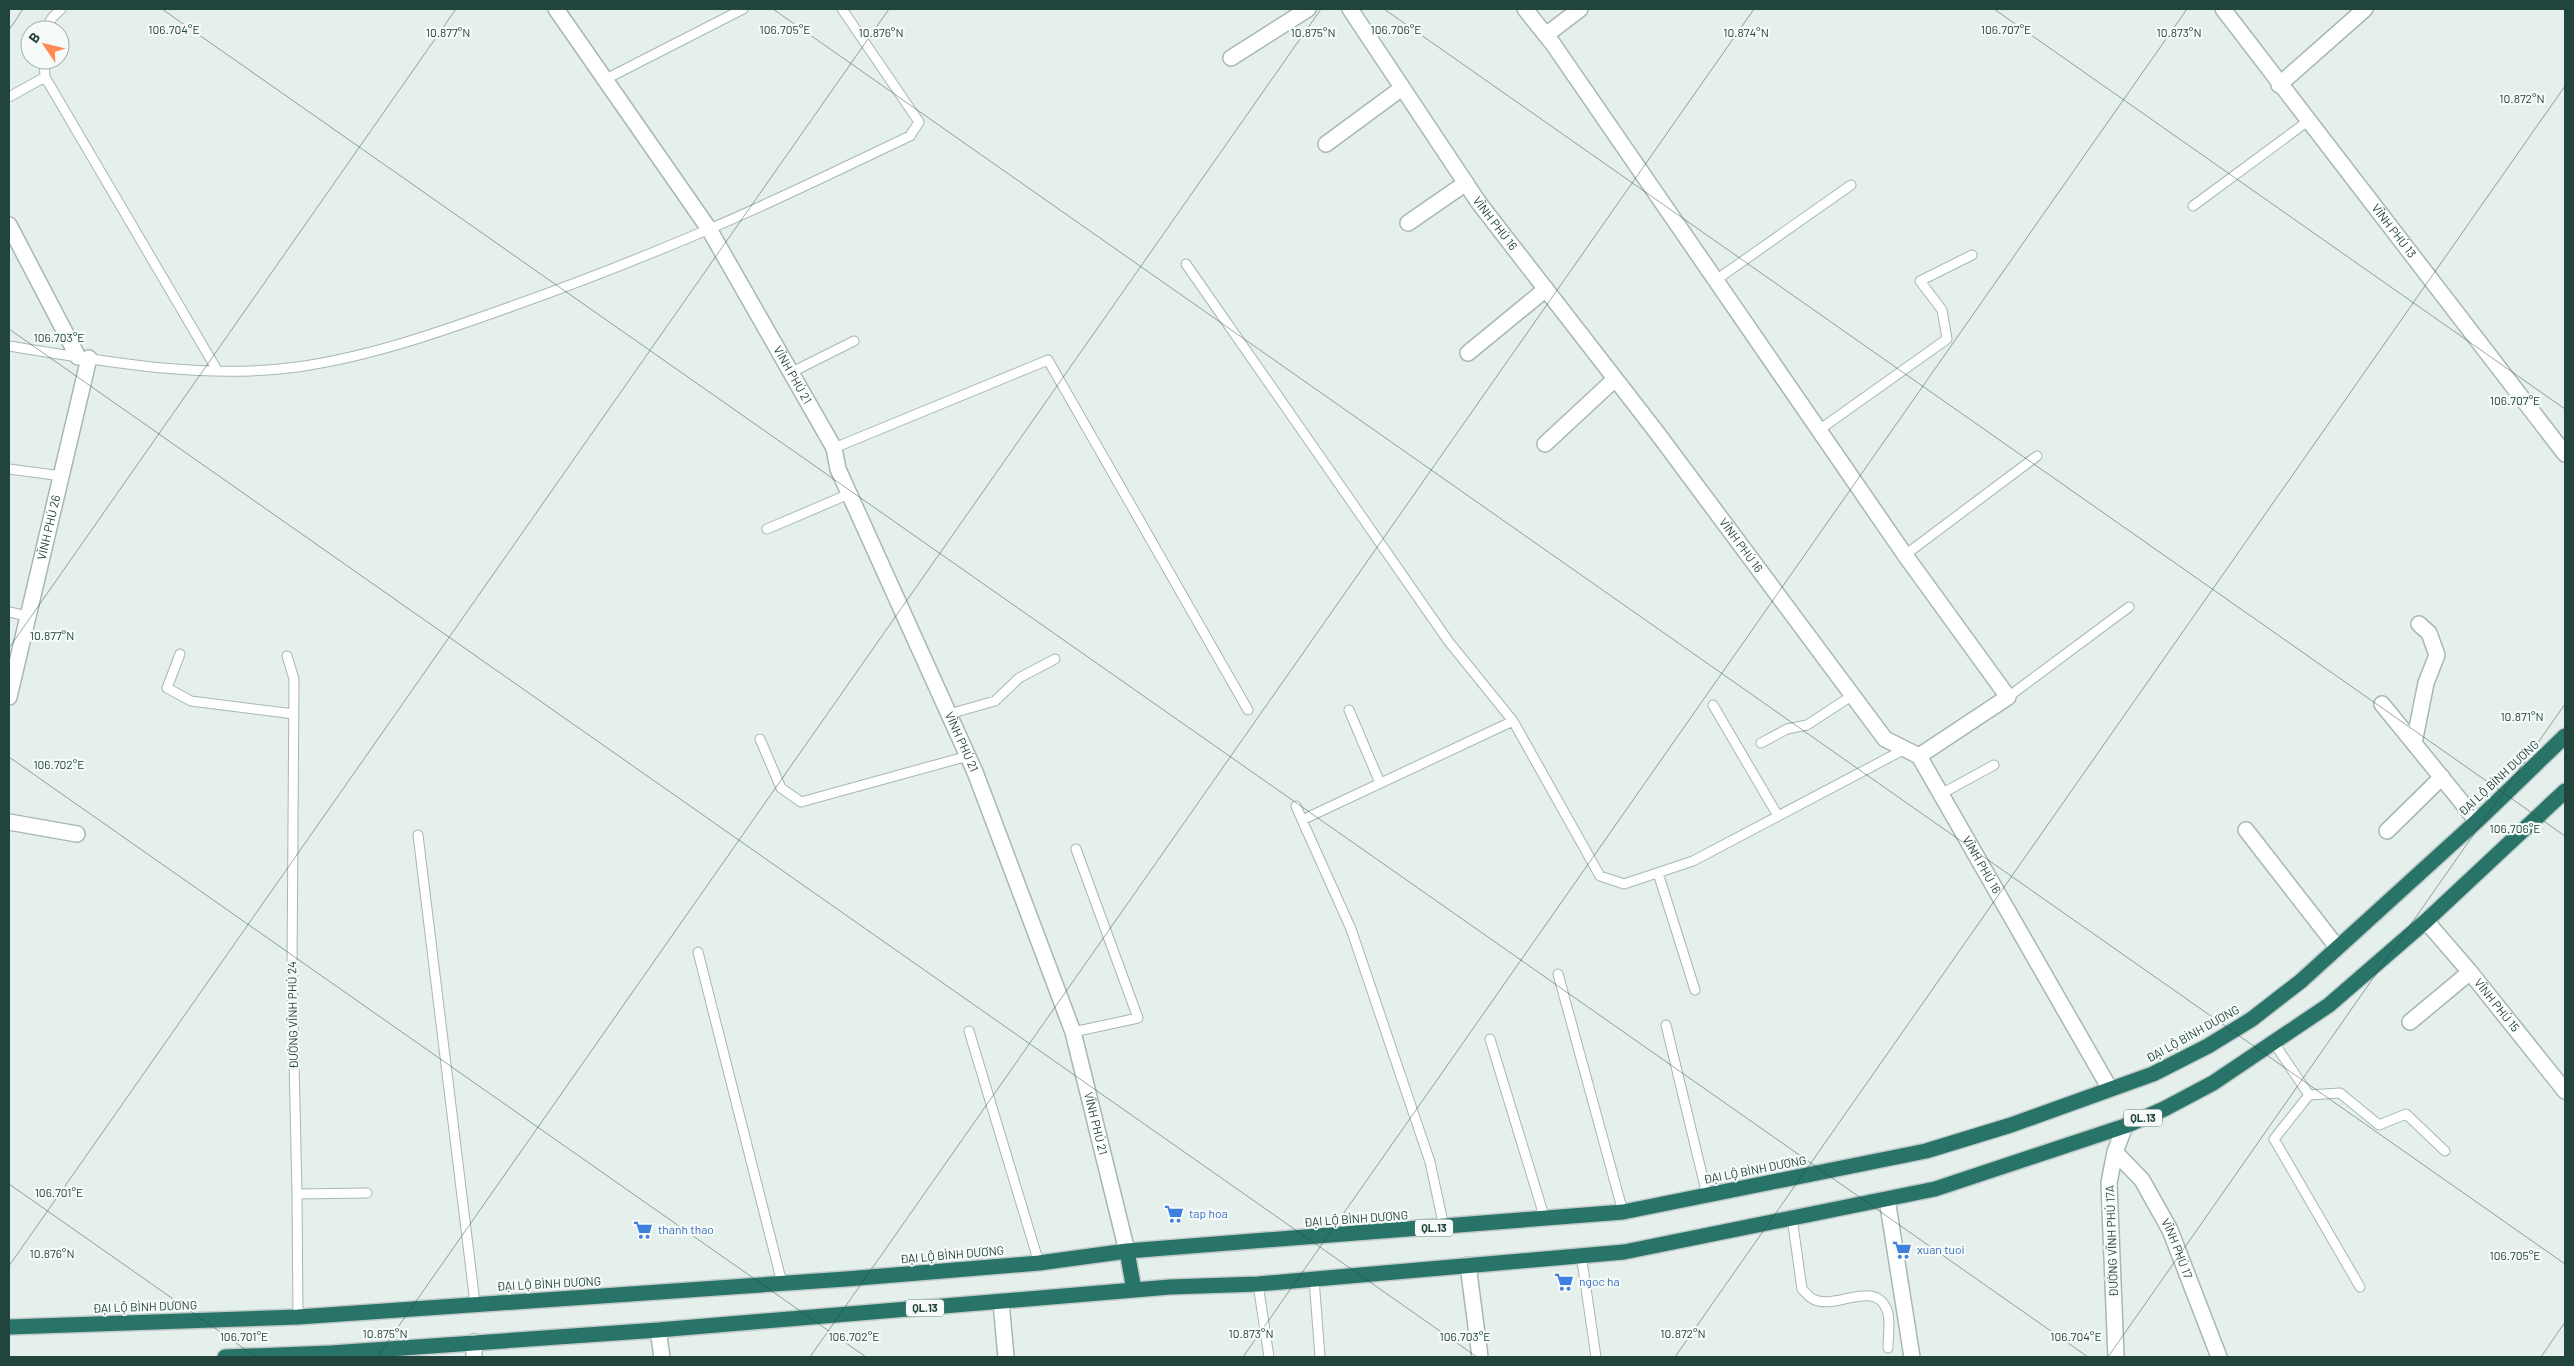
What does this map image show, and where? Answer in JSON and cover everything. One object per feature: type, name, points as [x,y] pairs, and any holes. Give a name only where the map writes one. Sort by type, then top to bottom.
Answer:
[{"type":"highway","name":"ĐẠI LỘ BÌNH DƯƠNG","points":[[9,1327],[298,1316],[782,1283],[1039,1262],[1127,1251],[1444,1228],[1623,1212],[1926,1151],[2011,1125],[2153,1074],[2208,1046],[2245,1023],[2301,981],[2477,821],[2565,736]]},
{"type":"highway","name":"QL.13","points":[[225,1357],[474,1350],[658,1330],[1134,1290],[1258,1284],[1581,1254],[1624,1252],[1935,1189],[2125,1126],[2164,1109],[2213,1083],[2329,1005],[2426,921],[2565,791]]},
{"type":"highway","points":[[1127,1251],[1134,1290]]},
{"type":"street","name":"VĨNH PHÚ 21","points":[[556,9],[709,229],[834,448],[838,469],[968,756],[1073,1032],[1127,1251]]},
{"type":"street","points":[[1231,58],[1308,9]]},
{"type":"street","name":"VĨNH PHÚ 16","points":[[1350,9],[1466,183],[1853,696],[1885,738],[1919,756],[2110,1089]]},
{"type":"street","points":[[1525,9],[1546,35],[1905,555],[2008,697],[1919,756]]},
{"type":"street","points":[[1546,35],[1580,9]]},
{"type":"street","name":"VĨNH PHÚ 13","points":[[2223,9],[2279,85],[2565,454]]},
{"type":"street","points":[[2279,85],[2365,9]]},
{"type":"street","points":[[1326,144],[1402,88]]},
{"type":"street","points":[[1408,222],[1466,183]]},
{"type":"street","points":[[9,225],[83,358]]},
{"type":"street","points":[[1468,353],[1546,289]]},
{"type":"street","name":"VĨNH PHÚ 26","points":[[9,697],[62,476],[83,358]]},
{"type":"street","points":[[1545,444],[1615,379]]},
{"type":"street","points":[[2414,743],[2426,683],[2437,655],[2429,633],[2419,624]]},
{"type":"street","points":[[2382,704],[2477,821]]},
{"type":"street","points":[[2387,831],[2442,778]]},
{"type":"street","points":[[9,822],[77,834]]},
{"type":"street","points":[[2246,830],[2337,947]]},
{"type":"street","name":"VĨNH PHÚ 15","points":[[2426,921],[2470,972],[2565,1092]]},
{"type":"street","points":[[2410,1022],[2470,972]]},
{"type":"street","name":"ĐƯỜNG VĨNH PHÚ 17A","points":[[2116,1357],[2109,1183],[2115,1152],[2125,1126]]},
{"type":"street","name":"VĨNH PHÚ 17","points":[[2115,1152],[2142,1180],[2170,1230],[2219,1357]]},
{"type":"street","points":[[1887,1199],[1912,1357]]},
{"type":"street","points":[[1468,1265],[1480,1357]]},
{"type":"street","points":[[1001,1302],[1006,1357]]},
{"type":"street","points":[[658,1330],[662,1357]]},
{"type":"lane","points":[[51,20],[61,9]]},
{"type":"lane","points":[[606,79],[743,9]]},
{"type":"lane","points":[[9,346],[157,367],[217,370],[296,367],[355,356],[455,327],[582,281],[709,229],[910,136],[919,122],[842,9]]},
{"type":"lane","points":[[45,70],[46,77],[217,370]]},
{"type":"lane","points":[[9,97],[46,77]]},
{"type":"lane","points":[[2193,206],[2308,121]]},
{"type":"lane","points":[[1716,280],[1851,185]]},
{"type":"lane","points":[[1819,430],[1947,338],[1942,310],[1920,282],[1972,255]]},
{"type":"lane","points":[[1186,264],[1449,642],[1513,721],[1600,876],[1624,884],[1693,861],[1905,749]]},
{"type":"lane","points":[[790,373],[854,341]]},
{"type":"lane","points":[[834,448],[1048,360],[1248,710]]},
{"type":"lane","points":[[1905,555],[2037,456]]},
{"type":"lane","points":[[9,469],[62,476]]},
{"type":"lane","points":[[767,529],[849,494]]},
{"type":"lane","points":[[2008,697],[2129,607]]},
{"type":"lane","points":[[9,612],[28,616]]},
{"type":"lane","points":[[180,654],[167,688],[192,701],[294,714]]},
{"type":"lane","name":"ĐƯỜNG VĨNH PHÚ 24","points":[[287,656],[294,679],[292,970],[298,1316]]},
{"type":"lane","points":[[949,714],[995,701],[1019,678],[1055,659]]},
{"type":"lane","points":[[1761,743],[1786,729],[1807,725],[1853,696]]},
{"type":"lane","points":[[1713,705],[1778,816]]},
{"type":"lane","points":[[1348,710],[1380,783]]},
{"type":"lane","points":[[1302,820],[1513,721]]},
{"type":"lane","points":[[760,739],[781,788],[801,802],[968,756]]},
{"type":"lane","points":[[1941,794],[1994,765]]},
{"type":"lane","points":[[1296,806],[1352,929],[1430,1162],[1444,1228]]},
{"type":"lane","points":[[418,835],[475,1303]]},
{"type":"lane","points":[[1073,1032],[1138,1018],[1076,849]]},
{"type":"lane","points":[[1658,873],[1695,990]]},
{"type":"lane","points":[[698,952],[782,1283]]},
{"type":"lane","points":[[1558,974],[1623,1212]]},
{"type":"lane","points":[[1666,1025],[1707,1195]]},
{"type":"lane","points":[[969,1031],[1039,1262]]},
{"type":"lane","points":[[1490,1039],[1545,1219]]},
{"type":"lane","points":[[2274,1043],[2309,1095]]},
{"type":"lane","points":[[2360,1287],[2274,1139],[2309,1095],[2340,1093],[2379,1125],[2406,1114],[2445,1152]]},
{"type":"lane","points":[[297,1194],[367,1194]]},
{"type":"lane","points":[[1792,1218],[1802,1289],[1814,1300],[1825,1301],[1872,1295],[1880,1299],[1888,1311],[1888,1348]]},
{"type":"lane","points":[[1581,1254],[1596,1357]]},
{"type":"lane","points":[[1314,1279],[1320,1357]]},
{"type":"lane","points":[[1258,1284],[1269,1357]]},
{"type":"place","name":"tap hoa","points":[[1174,1214]]},
{"type":"place","name":"thanh thao","points":[[643,1230]]},
{"type":"place","name":"xuan tuoi","points":[[1902,1250]]},
{"type":"place","name":"ngoc ha","points":[[1564,1282]]}]
